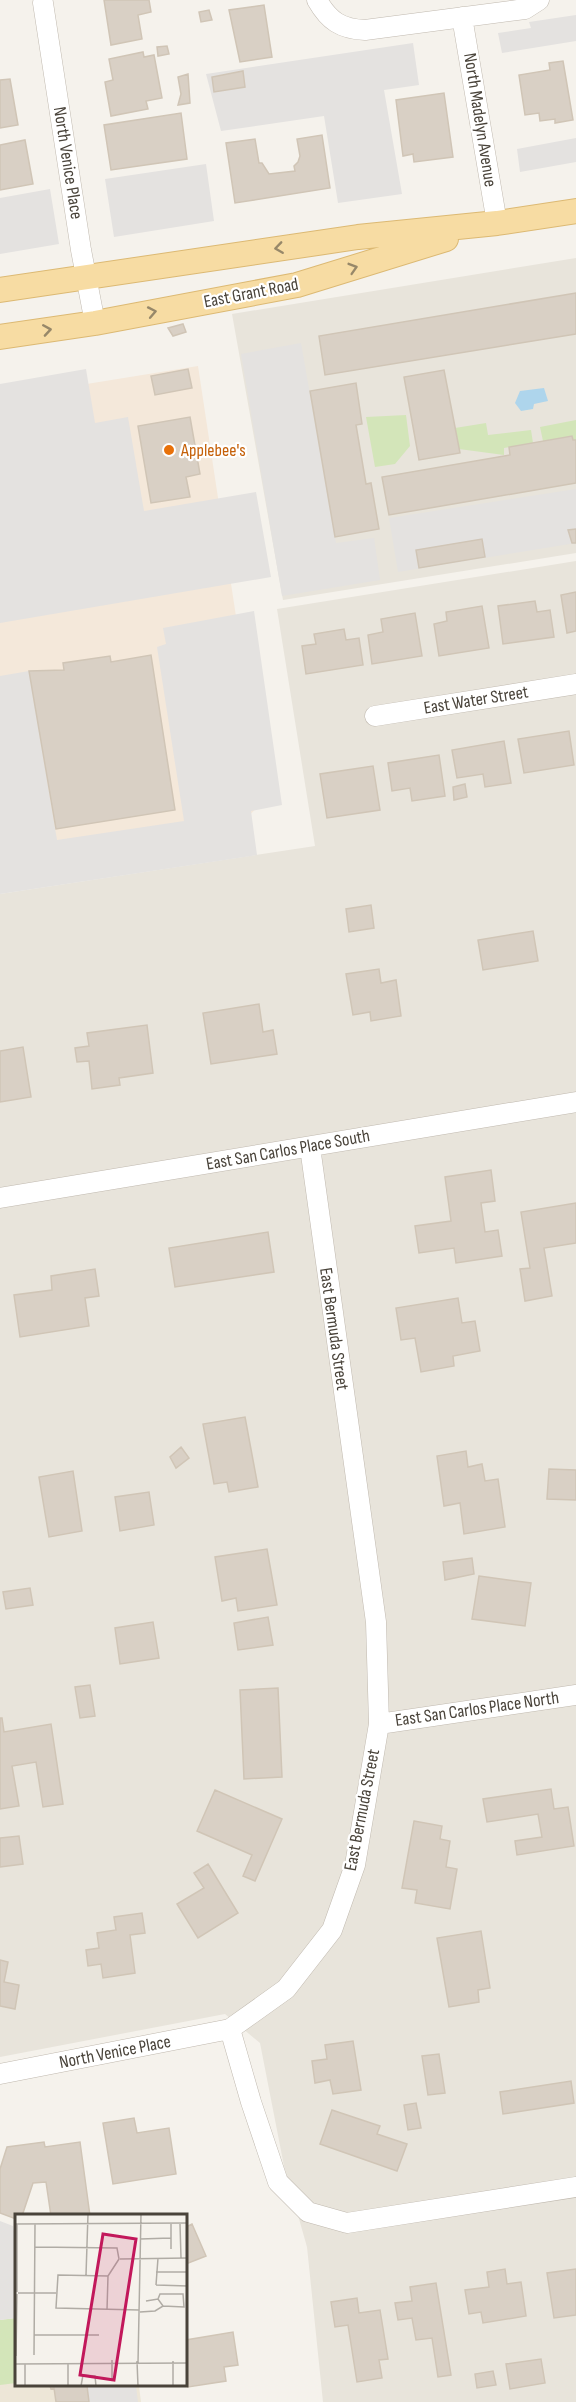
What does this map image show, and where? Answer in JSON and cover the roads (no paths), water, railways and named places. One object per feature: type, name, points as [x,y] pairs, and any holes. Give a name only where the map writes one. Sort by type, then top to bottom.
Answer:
[{"type":"main road","name":"East Grant Road","points":[[0,290],[358,237],[497,223],[576,211]]},
{"type":"main road","name":"East Grant Road","points":[[0,337],[95,323],[297,285],[497,223]]},
{"type":"street","points":[[316,0],[326,16],[338,26],[365,30],[525,9],[539,0]]},
{"type":"street","name":"North Venice Place","points":[[43,3],[95,323]]},
{"type":"street","name":"North Madelyn Avenue","points":[[462,17],[497,223]]},
{"type":"street","name":"East Water Street","points":[[375,716],[576,684]]},
{"type":"street","name":"East San Carlos Place South","points":[[0,1198],[576,1102]]},
{"type":"street","name":"East Bermuda Street","points":[[230,2029],[286,1989],[332,1930],[355,1865],[379,1724],[376,1622],[310,1147]]},
{"type":"street","name":"East San Carlos Place North","points":[[379,1724],[576,1695]]},
{"type":"street","points":[[230,2029],[251,2102],[278,2182],[308,2212],[347,2223],[576,2187]]},
{"type":"street","name":"North Venice Place","points":[[0,2074],[230,2029]]},
{"type":"water","points":[[544,388],[548,401],[534,404],[533,409],[521,411],[515,403],[520,391]]},
{"type":"place","name":"Applebee's","points":[[169,450]]}]
